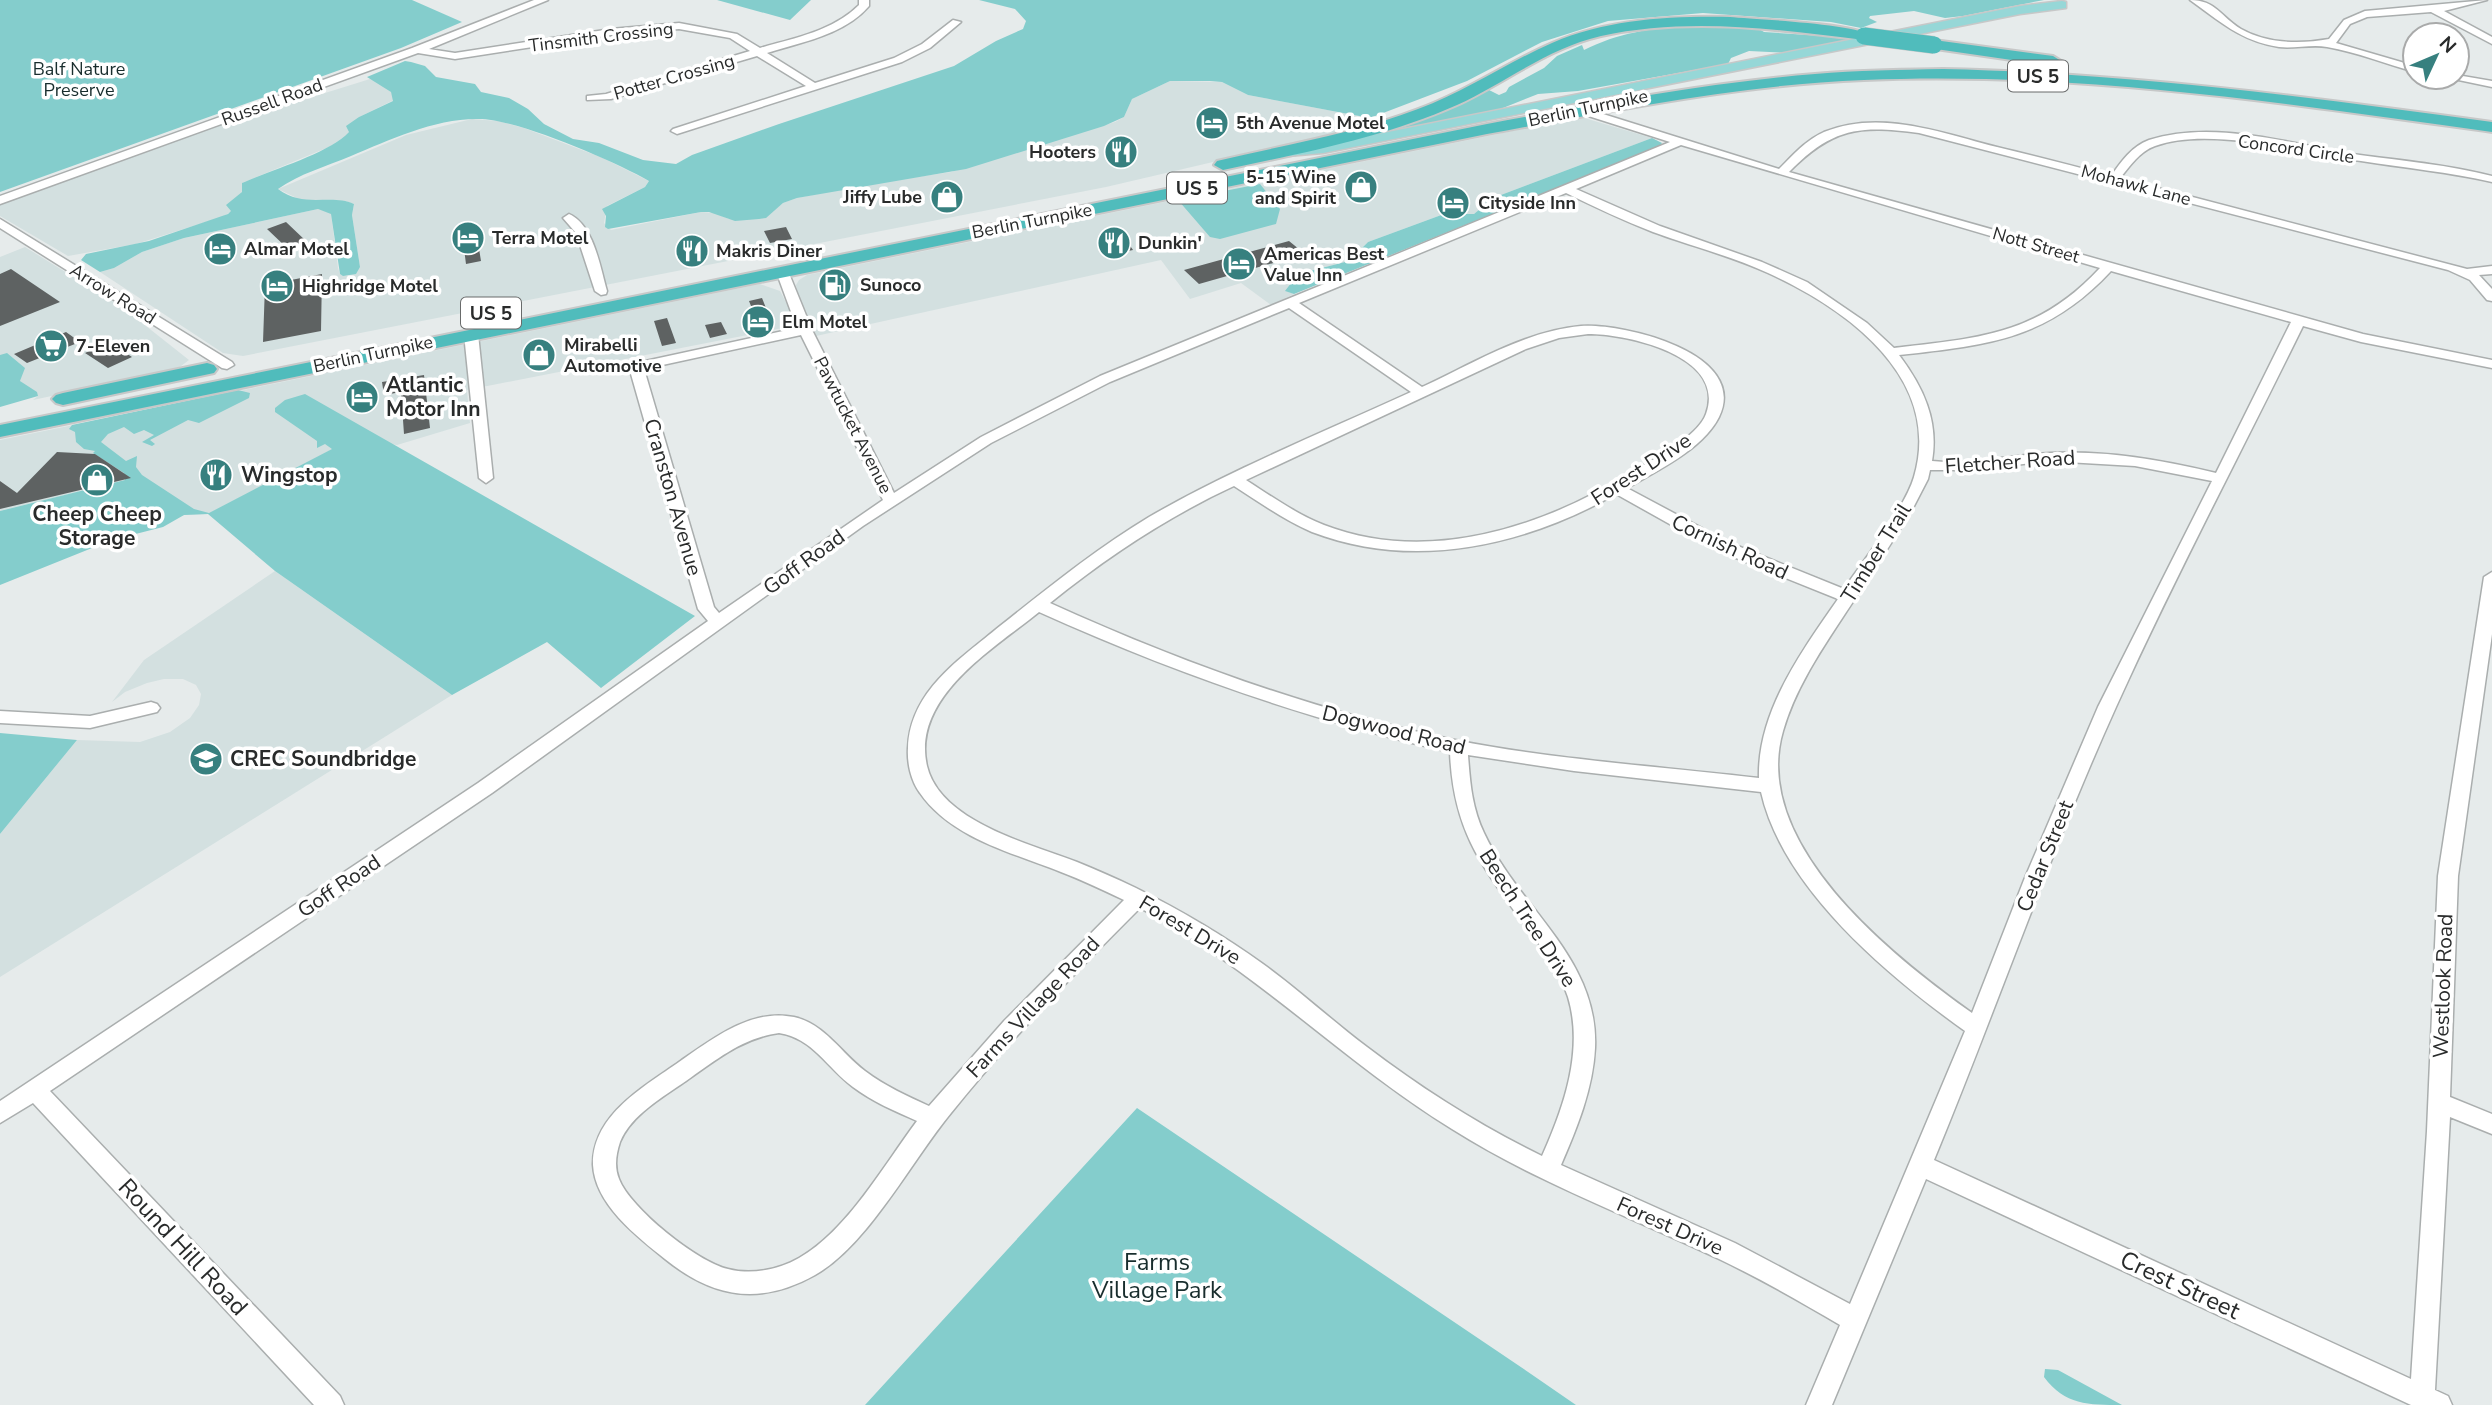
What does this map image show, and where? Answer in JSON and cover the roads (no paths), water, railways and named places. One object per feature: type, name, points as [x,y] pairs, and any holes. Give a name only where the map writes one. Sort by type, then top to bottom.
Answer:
[{"type":"highway","name":"US 5","points":[[1270,154],[1362,132],[1426,111],[1464,95],[1546,50],[1611,30],[1674,22],[1726,21],[1864,36],[2492,120]]},
{"type":"highway","name":"US 5","points":[[1583,111],[1697,90],[1762,82],[1866,75],[1973,74],[2075,78],[2186,87],[2492,128]]},
{"type":"highway","name":"Berlin Turnpike","points":[[0,413],[601,291],[779,264],[1583,111]]},
{"type":"highway","name":"Berlin Turnpike","points":[[0,431],[471,334],[1270,154]]},
{"type":"highway","points":[[227,365],[251,379]]},
{"type":"main road","name":"Berlin Turnpike","points":[[1270,154],[1323,149],[1995,15],[2067,4],[1974,29],[1612,102],[1583,111]]},
{"type":"main road","points":[[1556,102],[1583,111]]},
{"type":"street","name":"Russell Road","points":[[0,200],[416,50],[543,0]]},
{"type":"street","name":"Potter Crossing","points":[[591,98],[607,97],[816,35],[851,19],[864,6],[864,0]]},
{"type":"street","points":[[2325,43],[2334,39],[2345,24],[2359,16],[2384,11],[2432,9],[2482,0]]},
{"type":"street","points":[[2201,1],[2217,10],[2230,26],[2253,38],[2284,44],[2325,43],[2401,65]]},
{"type":"street","points":[[2432,9],[2492,41]]},
{"type":"street","points":[[677,131],[898,60],[926,46],[956,22]]},
{"type":"street","name":"Tinsmith Crossing","points":[[416,50],[455,56],[611,32],[679,26],[733,36],[814,87]]},
{"type":"street","points":[[2471,81],[2492,84]]},
{"type":"street","name":"Nott Street","points":[[1583,111],[1781,173],[2299,320],[2396,346],[2492,364]]},
{"type":"street","name":"Mohawk Lane","points":[[1781,173],[1812,144],[1826,136],[1852,129],[1882,127],[1932,132],[2467,273],[2492,297]]},
{"type":"street","name":"Concord Circle","points":[[2114,179],[2132,155],[2144,146],[2163,140],[2200,138],[2249,142],[2492,178]]},
{"type":"street","name":"Goff Road","points":[[0,1113],[496,780],[891,501],[971,449],[1066,397],[1679,142]]},
{"type":"street","name":"Timber Trail","points":[[1568,189],[1648,226],[1749,261],[1789,279],[1842,310],[1890,352],[1909,378],[1924,411],[1928,436],[1925,466],[1917,487],[1799,676],[1780,714],[1768,756],[1769,786],[1778,816],[1791,842],[1814,879],[1843,917],[1885,958],[1977,1028]]},
{"type":"street","points":[[569,218],[582,232],[601,291]]},
{"type":"street","name":"Arrow Road","points":[[0,223],[227,365]]},
{"type":"street","name":"Pawtucket Avenue","points":[[779,264],[805,330],[891,501]]},
{"type":"street","points":[[1890,352],[1984,339],[2039,323],[2079,300],[2109,266]]},
{"type":"street","points":[[2467,273],[2492,270]]},
{"type":"street","points":[[1290,303],[1422,393]]},
{"type":"street","name":"Cedar Street","points":[[1819,1405],[1977,1028],[2107,707],[2299,320]]},
{"type":"street","name":"Cranston Avenue","points":[[719,623],[706,609],[636,367],[805,330]]},
{"type":"street","name":"Forest Drive","points":[[1236,480],[1294,517],[1326,531],[1362,540],[1430,547],[1471,544],[1517,534],[1553,520],[1616,488],[1667,456],[1698,432],[1712,417],[1716,398],[1711,381],[1698,365],[1675,349],[1648,338],[1612,331],[1562,333],[1528,343],[1236,480],[1177,508],[1123,539],[1037,604],[962,667],[930,703],[922,721],[917,744],[917,766],[922,781],[938,806],[957,820],[1076,869],[1192,927],[1246,962],[1370,1061],[1425,1100],[1482,1135],[1547,1170],[1729,1252],[1855,1320]]},
{"type":"street","points":[[471,334],[486,478]]},
{"type":"street","name":"Fletcher Road","points":[[1925,466],[1971,468],[2037,458],[2096,457],[2150,463],[2219,478]]},
{"type":"street","name":"Cornish Road","points":[[1616,488],[1681,526],[1731,550],[1848,597]]},
{"type":"street","name":"Westlook Road","points":[[2431,1401],[2439,1102],[2450,848],[2492,577]]},
{"type":"street","name":"Dogwood Road","points":[[1037,604],[1162,660],[1240,688],[1377,728],[1459,747],[1553,761],[1769,786]]},
{"type":"street","points":[[0,717],[90,722],[150,708]]},
{"type":"street","name":"Beech Tree Drive","points":[[1459,747],[1464,807],[1475,836],[1502,879],[1560,959],[1581,1005],[1585,1043],[1581,1080],[1569,1121],[1547,1170]]},
{"type":"street","name":"Farms Village Road","points":[[932,1118],[862,1082],[808,1032],[789,1026],[762,1027],[729,1040],[632,1110],[611,1137],[604,1156],[605,1174],[612,1191],[628,1210],[700,1271],[732,1282],[764,1282],[806,1267],[828,1251],[932,1118],[1030,1007],[1138,898]]},
{"type":"street","name":"Round Hill Road","points":[[35,1090],[331,1405]]},
{"type":"street","points":[[2439,1102],[2492,1124]]},
{"type":"street","name":"Crest Street","points":[[1920,1166],[2431,1401]]},
{"type":"place","name":"5th Avenue Motel","points":[[1212,123]]},
{"type":"place","name":"Hooters","points":[[1121,152]]},
{"type":"place","name":"5-15 Wine and Spirit","points":[[1361,187]]},
{"type":"place","name":"Jiffy Lube","points":[[947,197]]},
{"type":"place","name":"Cityside Inn","points":[[1453,203]]},
{"type":"place","name":"Terra Motel","points":[[468,238]]},
{"type":"place","name":"Dunkin'","points":[[1114,243]]},
{"type":"place","name":"Almar Motel","points":[[220,249]]},
{"type":"place","name":"Makris Diner","points":[[692,251]]},
{"type":"place","name":"Americas Best Value Inn","points":[[1239,264]]},
{"type":"place","name":"Sunoco","points":[[835,285]]},
{"type":"place","name":"Highridge Motel","points":[[277,286]]},
{"type":"place","name":"Elm Motel","points":[[758,322]]},
{"type":"place","name":"7-Eleven","points":[[51,346]]},
{"type":"place","name":"Mirabelli Automotive","points":[[539,355]]},
{"type":"place","name":"Atlantic Motor Inn","points":[[362,397]]},
{"type":"place","name":"Wingstop","points":[[216,475]]},
{"type":"place","name":"Cheep Cheep Storage","points":[[97,480]]},
{"type":"place","name":"CREC Soundbridge","points":[[206,759]]},
{"type":"park label","name":"Balf Nature Preserve","points":[[79,79]]},
{"type":"park label","name":"Farms Village Park","points":[[1157,1276]]}]
